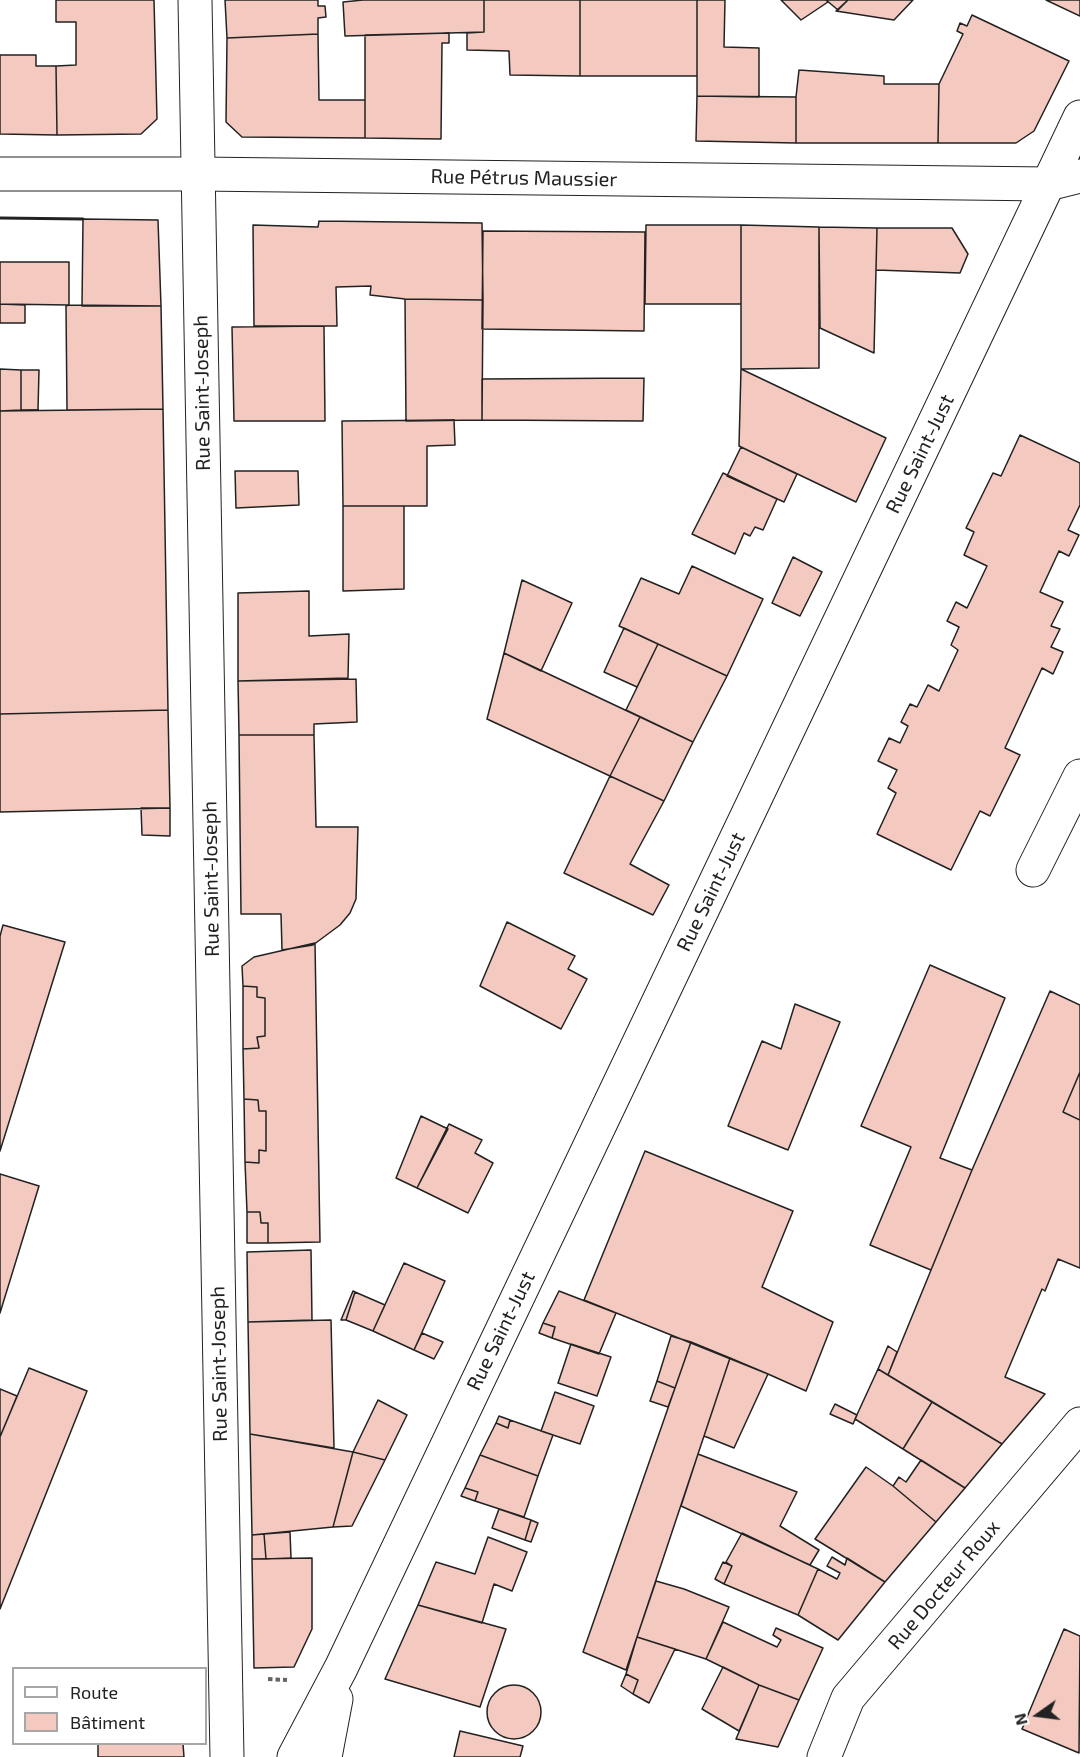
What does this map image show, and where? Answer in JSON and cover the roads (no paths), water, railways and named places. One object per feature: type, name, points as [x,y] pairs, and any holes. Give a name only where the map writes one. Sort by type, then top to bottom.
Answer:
[{"type":"street","name":"Rue Saint-Joseph","points":[[195,0],[227,1757]]},
{"type":"street","name":"Rue Saint-Just","points":[[294,1757],[341,1668],[1080,117]]},
{"type":"street","name":"Rue Pétrus Maussier","points":[[0,174],[198,174],[1048,184],[1080,176]]},
{"type":"street","points":[[1033,870],[1080,776]]},
{"type":"street","name":"Rue Docteur Roux","points":[[824,1757],[848,1698],[1080,1424]]},
{"type":"street","name":"Rue Saint-Just","points":[[325,1757],[341,1668]]}]
